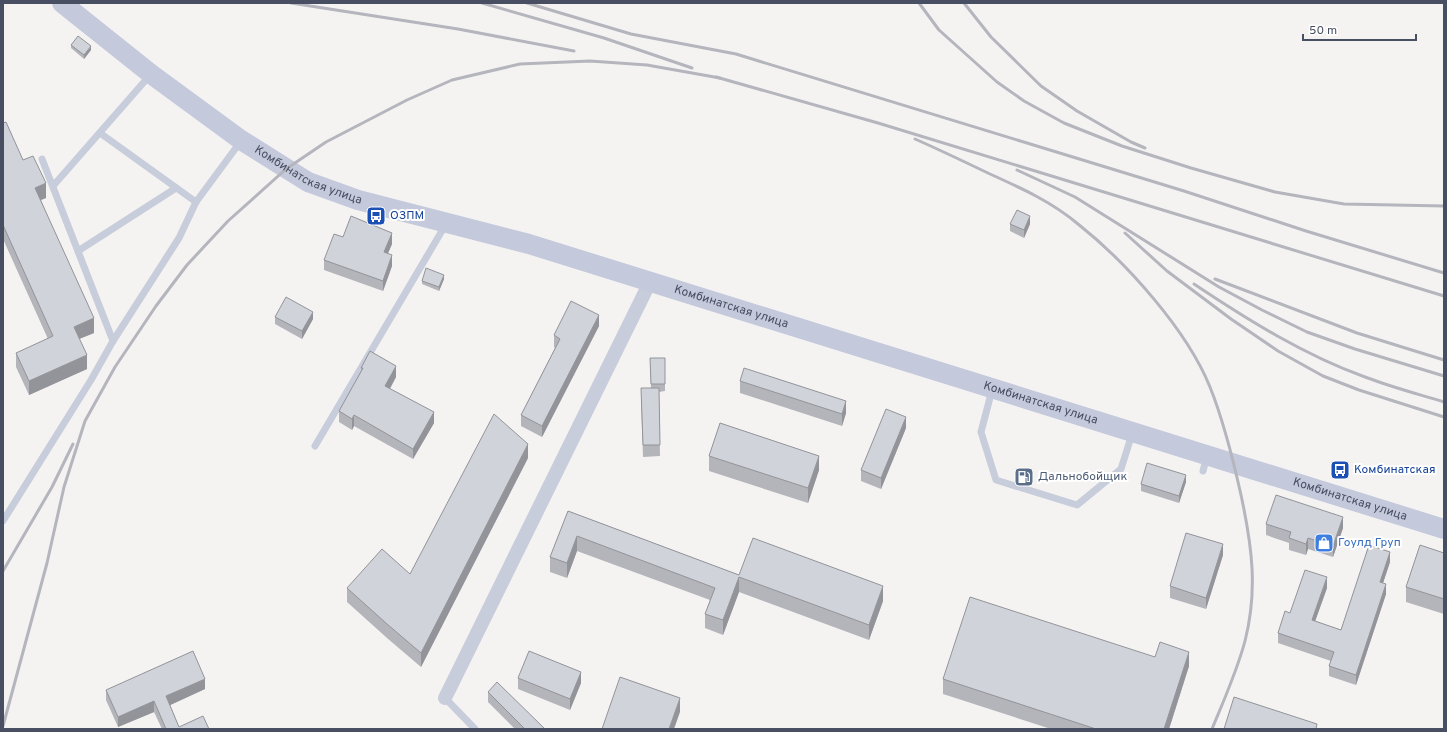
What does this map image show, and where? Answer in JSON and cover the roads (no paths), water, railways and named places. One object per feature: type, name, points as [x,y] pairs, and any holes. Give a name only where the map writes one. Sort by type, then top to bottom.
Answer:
[{"type":"main road","name":"Комбинатская улица","points":[[62,3],[151,74],[241,140],[308,182],[333,192],[407,213],[529,244],[1132,432],[1205,463],[1444,530]]},
{"type":"street","points":[[445,698],[650,282]]},
{"type":"lane","points":[[53,186],[151,74]]},
{"type":"lane","points":[[100,133],[196,202]]},
{"type":"lane","points":[[3,521],[91,380],[113,341],[179,238],[196,202],[241,140]]},
{"type":"lane","points":[[42,158],[113,341]]},
{"type":"lane","points":[[78,251],[176,188]]},
{"type":"lane","points":[[315,446],[447,222]]},
{"type":"lane","points":[[993,388],[981,432],[996,480],[1077,505],[1121,469],[1132,432]]},
{"type":"lane","points":[[445,698],[475,729]]},
{"type":"railway","points":[[291,3],[458,29],[574,51]]},
{"type":"railway","points":[[482,3],[604,38],[692,68]]},
{"type":"railway","points":[[527,3],[631,34],[736,54],[1184,191],[1306,231],[1444,273]]},
{"type":"railway","points":[[919,3],[939,30],[997,82],[1024,101],[1064,123],[1122,146],[1191,168],[1275,192],[1344,204],[1444,206]]},
{"type":"railway","points":[[964,3],[991,37],[1041,86],[1077,111],[1131,142],[1145,148]]},
{"type":"railway","points":[[3,726],[47,563],[64,487],[85,421],[115,367],[156,306],[187,265],[228,221],[286,169],[326,142],[407,100],[452,80],[520,64],[590,61],[647,65],[720,78]]},
{"type":"railway","points":[[716,77],[878,123],[1444,296]]},
{"type":"railway","points":[[915,139],[1036,196],[1068,216],[1116,257],[1135,277],[1171,320],[1200,365],[1210,387],[1224,427],[1238,481],[1251,550],[1252,568],[1251,604],[1245,641],[1234,674],[1212,729]]},
{"type":"railway","points":[[1017,170],[1075,197],[1219,287],[1307,332],[1355,349],[1444,376]]},
{"type":"railway","points":[[1125,233],[1167,271],[1231,319],[1278,351],[1323,376],[1359,390],[1444,417]]},
{"type":"railway","points":[[1215,279],[1357,333],[1444,360]]},
{"type":"railway","points":[[1194,284],[1277,336],[1320,358],[1375,381],[1444,402]]},
{"type":"railway","points":[[3,571],[52,487],[73,444]]},
{"type":"place","name":"ОЗПМ","points":[[376,216]]},
{"type":"place","name":"Комбинатская","points":[[1340,470]]},
{"type":"place","name":"Дальнобойщик","points":[[1024,477]]},
{"type":"place","name":"Гоулд Груп","points":[[1324,543]]}]
